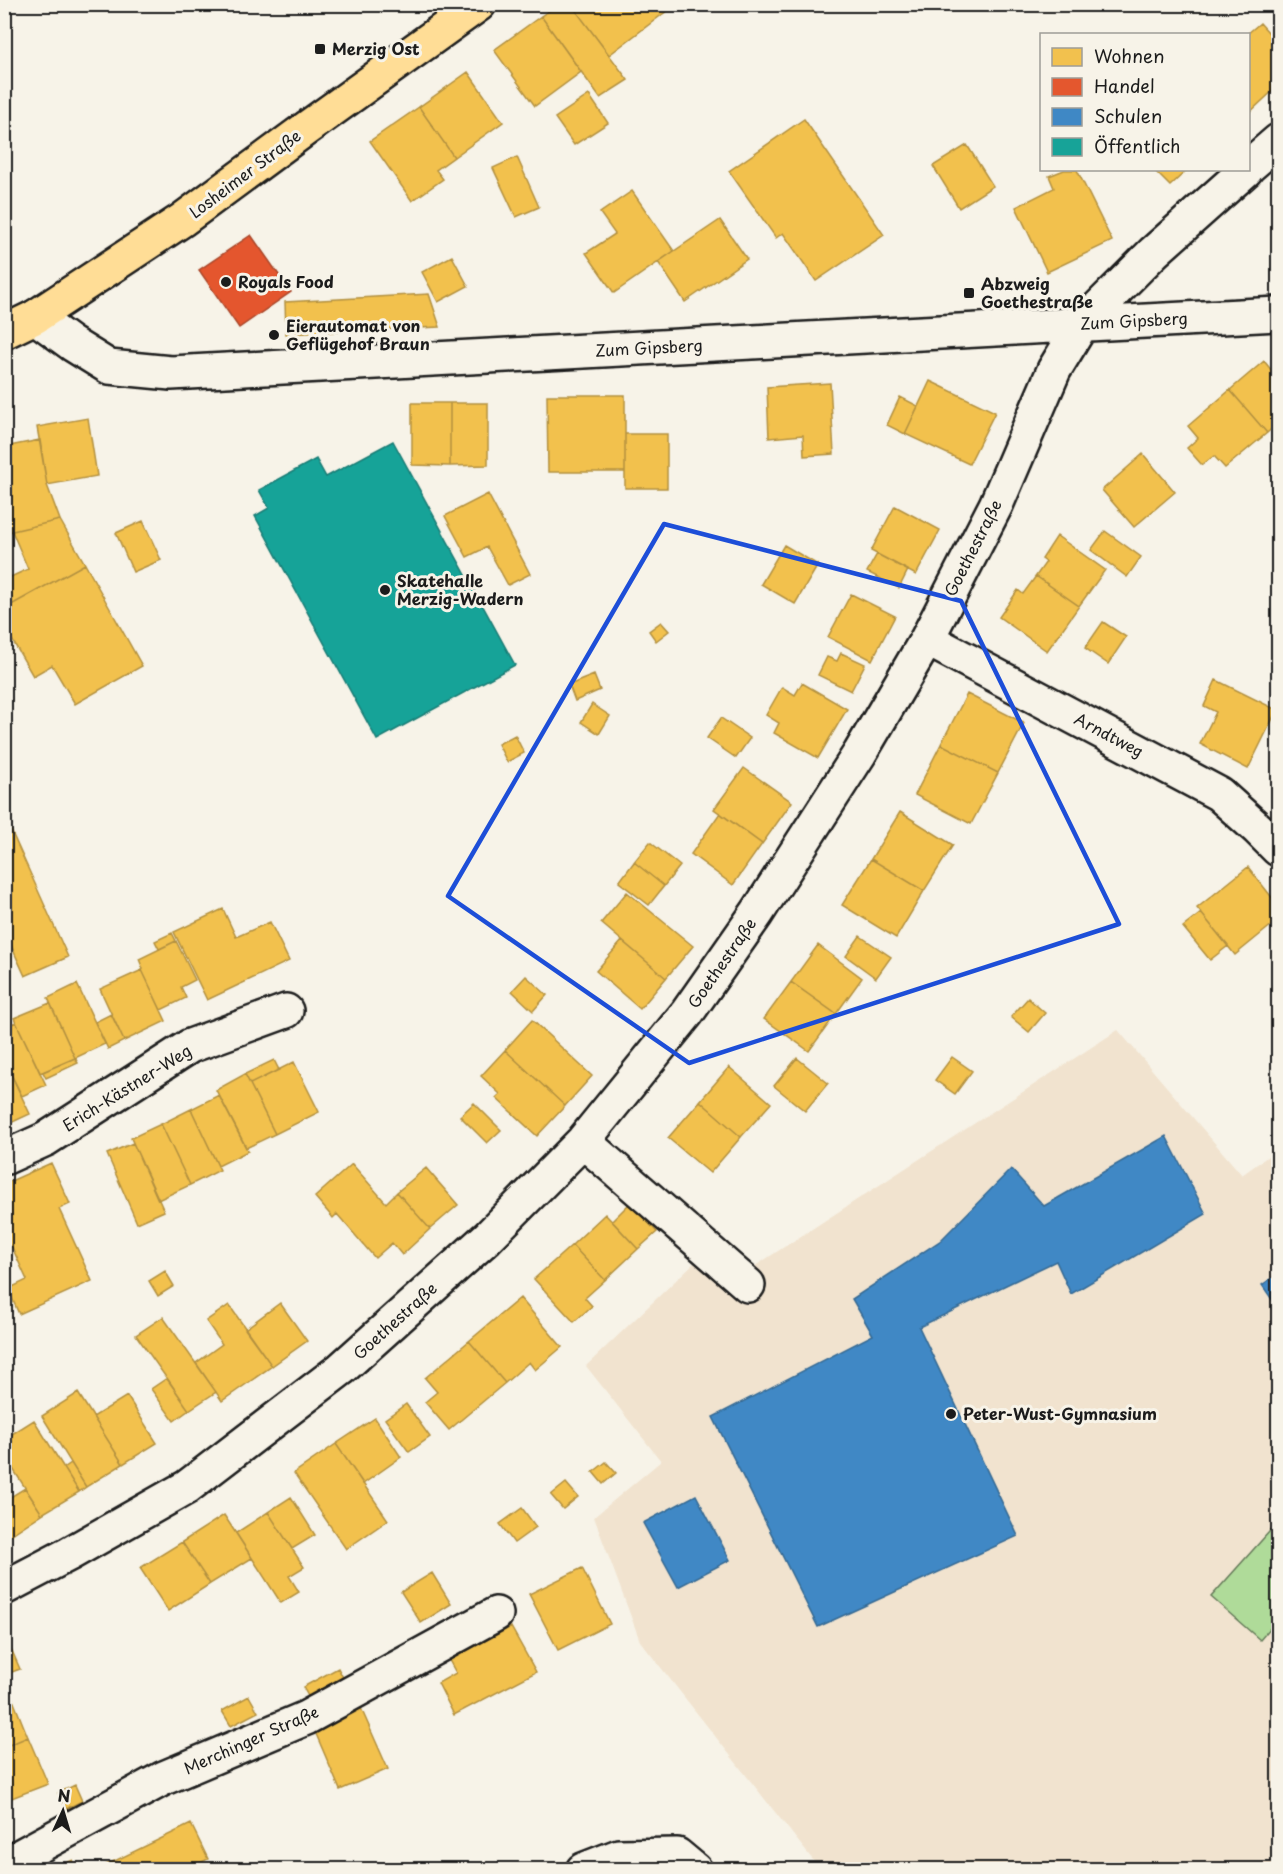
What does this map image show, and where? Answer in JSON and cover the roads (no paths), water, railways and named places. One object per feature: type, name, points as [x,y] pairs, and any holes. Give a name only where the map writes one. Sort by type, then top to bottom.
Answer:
[{"type":"main road","name":"Losheimer Straße","points":[[4,332],[36,317],[182,220],[479,4]]},
{"type":"street","name":"Goethestraße","points":[[1250,166],[1278,141]]},
{"type":"street","name":"Goethestraße","points":[[4,1588],[69,1554],[187,1486],[341,1369],[487,1238],[583,1141],[687,1013],[757,913],[860,753],[927,639],[996,505],[1054,370],[1082,324],[1154,252],[1245,171]]},
{"type":"street","name":"Zum Gipsberg","points":[[36,317],[72,344],[109,367],[171,373],[1278,314]]},
{"type":"street","name":"Arndtweg","points":[[927,639],[1219,794],[1278,849]]},
{"type":"street","name":"Erich-Kästner-Weg","points":[[4,1158],[46,1139],[190,1046],[286,1011]]},
{"type":"street","points":[[583,1141],[748,1285]]},
{"type":"street","name":"Merchinger Straße","points":[[4,1865],[164,1779],[306,1718],[496,1614]]},
{"type":"street","points":[[583,1869],[619,1856],[677,1855],[695,1869]]},
{"type":"place","name":"Merzig Ost","points":[[320,49]]},
{"type":"place","name":"Royals Food","points":[[226,282]]},
{"type":"place","name":"Abzweig Goethestraße","points":[[969,293]]},
{"type":"place","name":"Eierautomat von Geflügehof Braun","points":[[274,335]]},
{"type":"place","name":"Skatehalle Merzig-Wadern","points":[[385,590]]},
{"type":"place","name":"Peter-Wust-Gymnasium","points":[[951,1414]]}]
